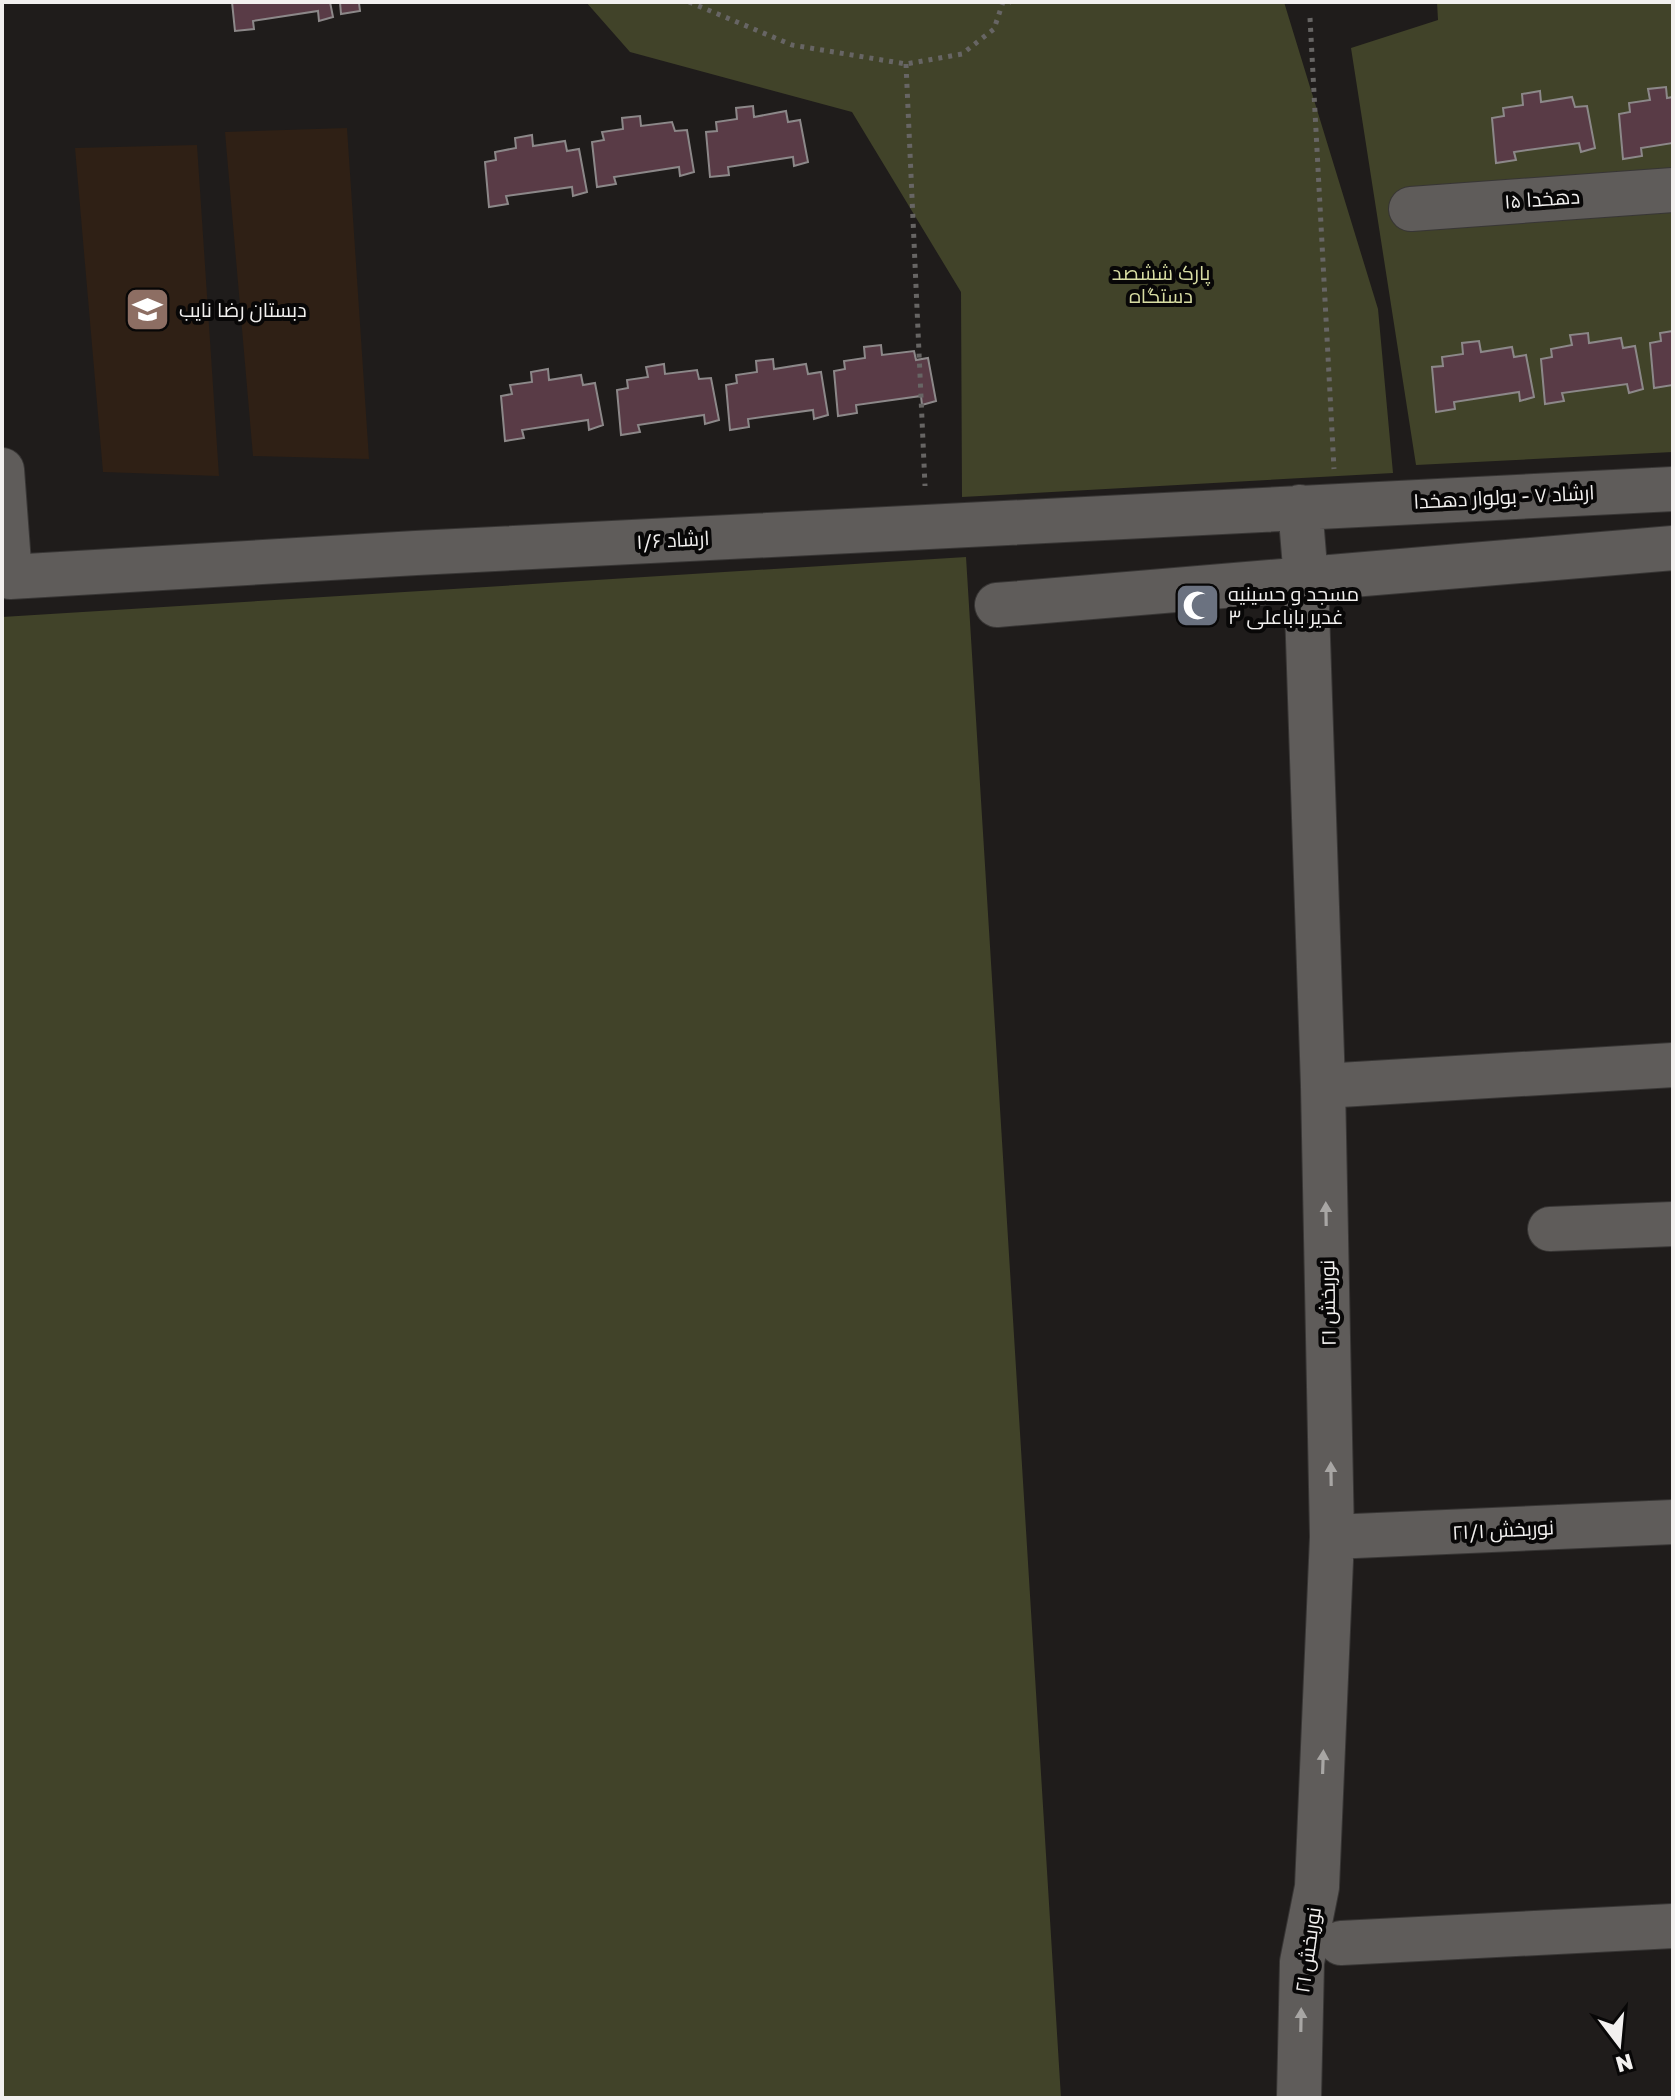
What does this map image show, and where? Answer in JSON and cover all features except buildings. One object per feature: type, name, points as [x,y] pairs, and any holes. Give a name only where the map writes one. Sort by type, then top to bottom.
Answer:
[{"type":"street","name":"دهخدا ۱۵","points":[[1411,209],[1673,190]]},
{"type":"street","name":"ارشاد ۱/۶","points":[[2,470],[10,577],[1318,506]]},
{"type":"street","name":"ارشاد ۷ - بولوار دهخدا","points":[[1318,506],[1673,489]]},
{"type":"street","name":"نوربخش ۲۱","points":[[1299,2098],[1302,1962],[1317,1887],[1332,1537],[1323,1086],[1306,579],[1318,506]]},
{"type":"street","points":[[997,605],[1673,548]]},
{"type":"street","points":[[1323,1086],[1673,1065]]},
{"type":"street","points":[[1550,1229],[1673,1224]]},
{"type":"street","name":"نوربخش ۲۱/۱","points":[[1332,1537],[1673,1522]]},
{"type":"street","points":[[1341,1943],[1673,1926]]},
{"type":"path","points":[[689,2],[792,45],[906,64],[962,54],[994,29],[1003,2],[1011,2]]},
{"type":"path","points":[[1310,18],[1318,506]]},
{"type":"path","points":[[906,64],[927,527]]},
{"type":"shaded area","points":[[347,128],[369,459],[253,456],[225,132]]},
{"type":"shaded area","name":"دبستان رضا نایب","points":[[197,145],[219,476],[103,472],[75,148]]},
{"type":"green space","name":"پارک‌ ششصد دستگاه","points":[[586,2],[1284,2],[1378,309],[1393,473],[962,497],[961,292],[852,112],[630,52]]},
{"type":"green space","points":[[1437,2],[1673,2],[1673,452],[1416,465],[1351,48],[1438,20]]},
{"type":"green space","points":[[966,557],[1061,2098],[2,2098],[2,617]]},
{"type":"place","name":"دبستان رضا نایب","points":[[148,310]]},
{"type":"place","name":"مسجد و حسینیه غدیر باباعلی ۳","points":[[1197,606]]}]
